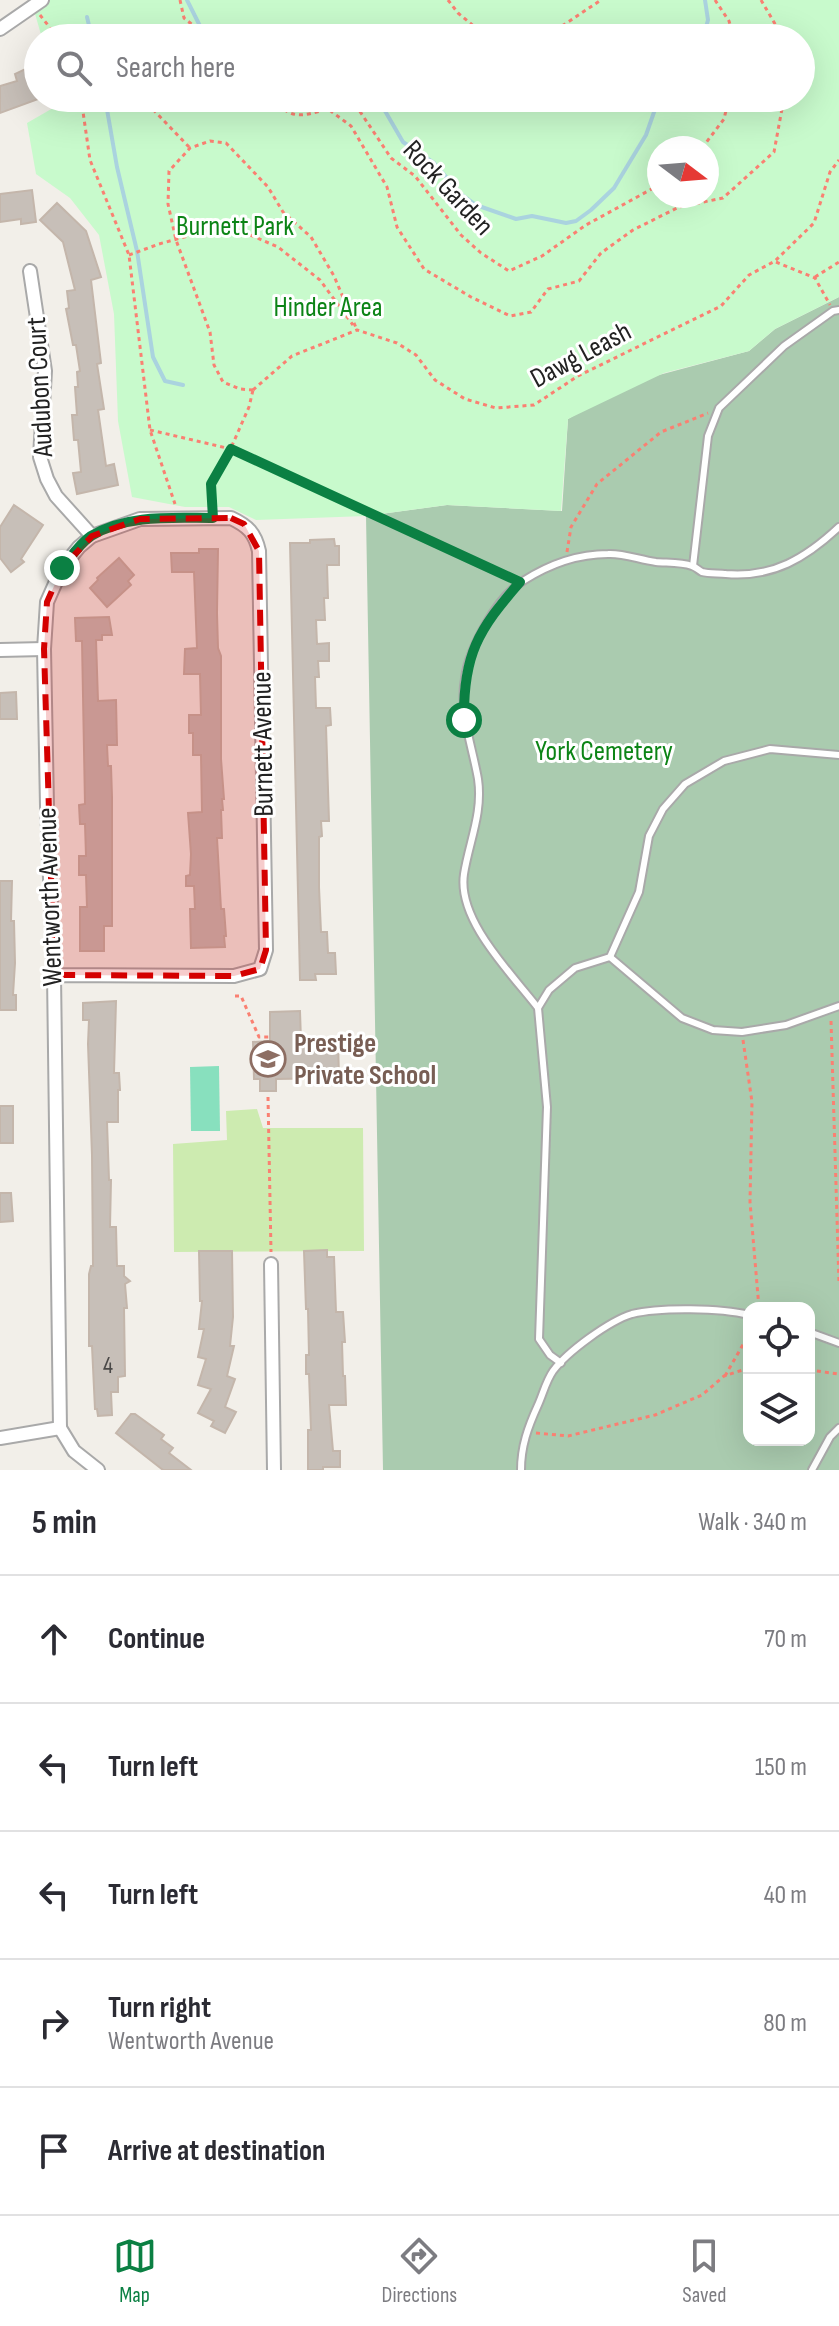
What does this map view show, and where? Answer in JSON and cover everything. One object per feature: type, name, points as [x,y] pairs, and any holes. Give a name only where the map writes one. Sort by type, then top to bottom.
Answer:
[{"type":"street","points":[[0,29],[37,3]]},
{"type":"street","name":"Audubon Court","points":[[30,271],[45,371],[40,457],[56,496],[92,536]]},
{"type":"street","name":"Wentworth Avenue","points":[[60,1428],[54,975],[44,649],[47,602],[62,568],[92,536],[140,519],[231,518],[244,524]]},
{"type":"street","name":"Burnett Avenue","points":[[54,975],[234,976],[260,969],[266,950],[259,551],[255,535],[244,524]]},
{"type":"street","points":[[0,650],[44,649]]},
{"type":"street","points":[[271,1264],[274,1470]]},
{"type":"street","points":[[0,1438],[60,1428],[74,1451],[98,1470]]},
{"type":"lane","points":[[693,566],[708,436],[719,408],[784,346],[836,311]]},
{"type":"lane","points":[[561,1363],[550,1355],[539,1339],[547,1107],[538,1008],[479,931],[463,890],[479,799],[464,720],[465,678],[474,644],[492,613],[520,582],[566,560],[610,553],[693,566],[702,572],[744,576],[803,558],[839,527]]},
{"type":"lane","points":[[538,1008],[549,990],[575,968],[610,957],[639,892],[649,836],[663,809],[685,784],[724,761],[770,749],[839,755]]},
{"type":"lane","points":[[610,957],[682,1018],[713,1030],[742,1032],[786,1025],[839,1006]]},
{"type":"lane","points":[[521,1470],[526,1433],[552,1373],[591,1336],[631,1315],[672,1310],[743,1314]]},
{"type":"lane","points":[[815,1334],[839,1343]]},
{"type":"lane","points":[[812,1470],[830,1437],[839,1428]]},
{"type":"path","points":[[180,0],[184,18],[192,24]]},
{"type":"path","points":[[448,0],[471,24]]},
{"type":"path","points":[[565,24],[601,0]]},
{"type":"path","points":[[715,0],[730,24]]},
{"type":"path","points":[[761,0],[775,24]]},
{"type":"path","points":[[37,3],[50,24]]},
{"type":"path","points":[[83,112],[90,160],[129,255],[150,430],[180,518]]},
{"type":"path","points":[[155,112],[190,148]]},
{"type":"path","points":[[287,112],[298,117],[317,112]]},
{"type":"path","points":[[332,112],[351,126],[387,187],[397,227],[424,269],[510,316],[531,312],[548,289],[579,281],[601,253],[633,230],[679,207],[723,198],[774,152],[781,112]]},
{"type":"path","name":"Rock Garden","points":[[360,112],[391,158],[415,176],[461,235],[509,271],[542,256],[586,225],[647,192]]},
{"type":"path","points":[[711,136],[726,112]]},
{"type":"path","points":[[253,390],[223,382],[214,365],[210,332],[176,240],[168,204],[169,171],[190,148],[210,141],[226,143],[268,187],[283,212],[311,237],[334,276],[357,330]]},
{"type":"path","name":"Dawg Leash","points":[[357,330],[397,343],[416,355],[435,380],[465,399],[496,408],[534,405],[578,376],[721,306],[749,275],[775,261],[814,223],[830,172],[839,160]]},
{"type":"path","points":[[129,255],[227,225],[278,247],[320,280],[357,330]]},
{"type":"path","points":[[775,261],[815,278],[836,311]]},
{"type":"path","points":[[815,278],[839,262]]},
{"type":"path","points":[[213,518],[211,484],[231,449],[253,390],[292,356],[357,330]]},
{"type":"path","points":[[566,560],[571,527],[597,484],[661,432],[719,408]]},
{"type":"path","points":[[150,430],[231,449],[520,582]]},
{"type":"path","points":[[235,996],[241,996],[259,1037],[272,1037]]},
{"type":"path","points":[[831,1009],[839,1283]]},
{"type":"path","points":[[742,1032],[752,1102],[750,1202],[758,1302]]},
{"type":"path","points":[[268,1097],[271,1264]]},
{"type":"path","points":[[526,1433],[568,1436],[655,1415],[702,1395],[724,1376],[743,1344]]},
{"type":"path","points":[[724,1376],[743,1370]]},
{"type":"path","points":[[815,1371],[839,1374]]},
{"type":"highlighted area","points":[[231,518],[244,524],[259,551],[266,950],[260,969],[234,976],[54,975],[44,649],[47,602],[62,568],[92,536],[140,519]]},
{"type":"green space","name":"Hinder Area","points":[[31,0],[839,0],[839,297],[775,329],[749,351],[664,373],[568,419],[561,511],[447,505],[366,516],[256,520],[229,507],[185,507],[132,497],[118,421],[114,314],[99,235],[70,198],[36,174],[27,123],[46,112],[815,112],[815,24],[38,24]]},
{"type":"green space","name":"York Cemetery","points":[[839,297],[839,1470],[383,1470],[366,516],[447,505],[562,511],[568,419],[629,383],[749,351],[775,329]]},
{"type":"green space","points":[[219,1066],[220,1131],[191,1131],[190,1067]]},
{"type":"green space","points":[[257,1109],[263,1128],[363,1128],[364,1251],[174,1252],[173,1144],[227,1140],[226,1111]]},
{"type":"building","points":[[24,70],[24,104],[0,113],[0,86],[17,81],[15,74]]},
{"type":"building","points":[[32,190],[36,222],[21,224],[21,219],[0,222],[0,194]]},
{"type":"building","points":[[57,203],[86,231],[101,277],[91,280],[101,363],[97,364],[104,409],[98,410],[106,466],[114,464],[118,485],[77,494],[73,473],[81,472],[72,415],[77,415],[75,387],[78,387],[77,372],[80,371],[66,309],[69,308],[67,291],[75,290],[63,242],[40,220]]},
{"type":"building","points":[[14,505],[43,525],[21,559],[24,562],[11,572],[0,558],[0,527]]},
{"type":"building","points":[[334,539],[335,546],[339,546],[339,565],[327,565],[325,620],[316,620],[317,644],[329,643],[329,661],[318,661],[319,677],[315,677],[316,708],[330,708],[331,725],[326,726],[329,821],[321,821],[319,887],[321,932],[327,932],[328,953],[335,953],[336,974],[315,974],[316,980],[300,980],[290,543]]},
{"type":"building","points":[[199,549],[218,549],[217,613],[224,799],[221,810],[222,838],[217,838],[221,909],[224,909],[226,936],[225,947],[191,948],[190,909],[195,909],[194,886],[186,886],[191,854],[188,813],[202,812],[201,755],[193,755],[189,715],[201,715],[200,674],[184,674],[185,649],[197,648],[194,572],[172,572],[171,553],[199,553]]},
{"type":"building","points":[[119,558],[134,575],[128,581],[131,585],[107,607],[90,588]]},
{"type":"building","points":[[109,617],[112,635],[102,635],[102,640],[96,640],[98,701],[116,700],[117,745],[107,745],[112,797],[112,926],[104,926],[104,951],[80,951],[80,907],[87,907],[86,875],[79,875],[79,856],[86,856],[85,824],[80,824],[79,805],[85,804],[82,641],[76,641],[75,618]]},
{"type":"building","points":[[16,692],[17,719],[0,719],[0,693]]},
{"type":"building","points":[[0,881],[12,881],[13,995],[16,995],[16,1010],[0,1010]]},
{"type":"building","points":[[116,1001],[114,1073],[119,1073],[120,1090],[118,1122],[107,1122],[110,1227],[116,1227],[117,1266],[124,1266],[124,1276],[130,1281],[125,1284],[125,1376],[118,1377],[118,1392],[111,1392],[112,1415],[98,1416],[92,1346],[89,1346],[89,1274],[93,1266],[92,1155],[89,1020],[83,1020],[83,1003]]},
{"type":"building","points":[[300,1011],[301,1041],[338,1040],[339,1078],[276,1079],[276,1091],[260,1091],[260,1079],[254,1079],[253,1042],[270,1041],[270,1012]]},
{"type":"building","points":[[0,1106],[13,1106],[13,1143],[0,1143]]},
{"type":"building","points":[[0,1193],[11,1193],[13,1221],[0,1222]]},
{"type":"building","points":[[327,1250],[327,1257],[334,1257],[336,1312],[343,1312],[346,1405],[329,1405],[333,1451],[340,1451],[340,1467],[308,1470],[308,1430],[311,1430],[309,1374],[306,1374],[306,1355],[309,1355],[304,1251]]},
{"type":"building","points":[[199,1251],[232,1251],[230,1346],[234,1346],[227,1376],[235,1379],[225,1407],[236,1412],[225,1433],[211,1426],[214,1421],[198,1413],[211,1389],[198,1385],[206,1359],[198,1357],[204,1329],[199,1329],[202,1301]]},
{"type":"building","points":[[131,1414],[164,1435],[161,1439],[173,1448],[169,1453],[191,1470],[163,1470],[116,1433]]},
{"type":"waterway","points":[[187,0],[199,24]]},
{"type":"waterway","points":[[705,0],[707,24]]},
{"type":"waterway","points":[[87,17],[89,24]]},
{"type":"waterway","points":[[107,112],[137,251],[153,357],[165,381],[183,385]]},
{"type":"waterway","points":[[386,112],[403,142],[434,163],[461,194],[476,205],[516,219],[532,216],[566,223],[576,221],[614,188],[646,135],[654,112]]},
{"type":"place","name":"Prestige Private School","points":[[268,1059]]},
{"type":"route","points":[[62,568],[92,536],[114,527],[140,519],[213,518],[211,484],[231,449],[520,582],[492,613],[474,644],[465,678],[464,720]]},
{"type":"park label","name":"Burnett Park","points":[[235,226]]}]
